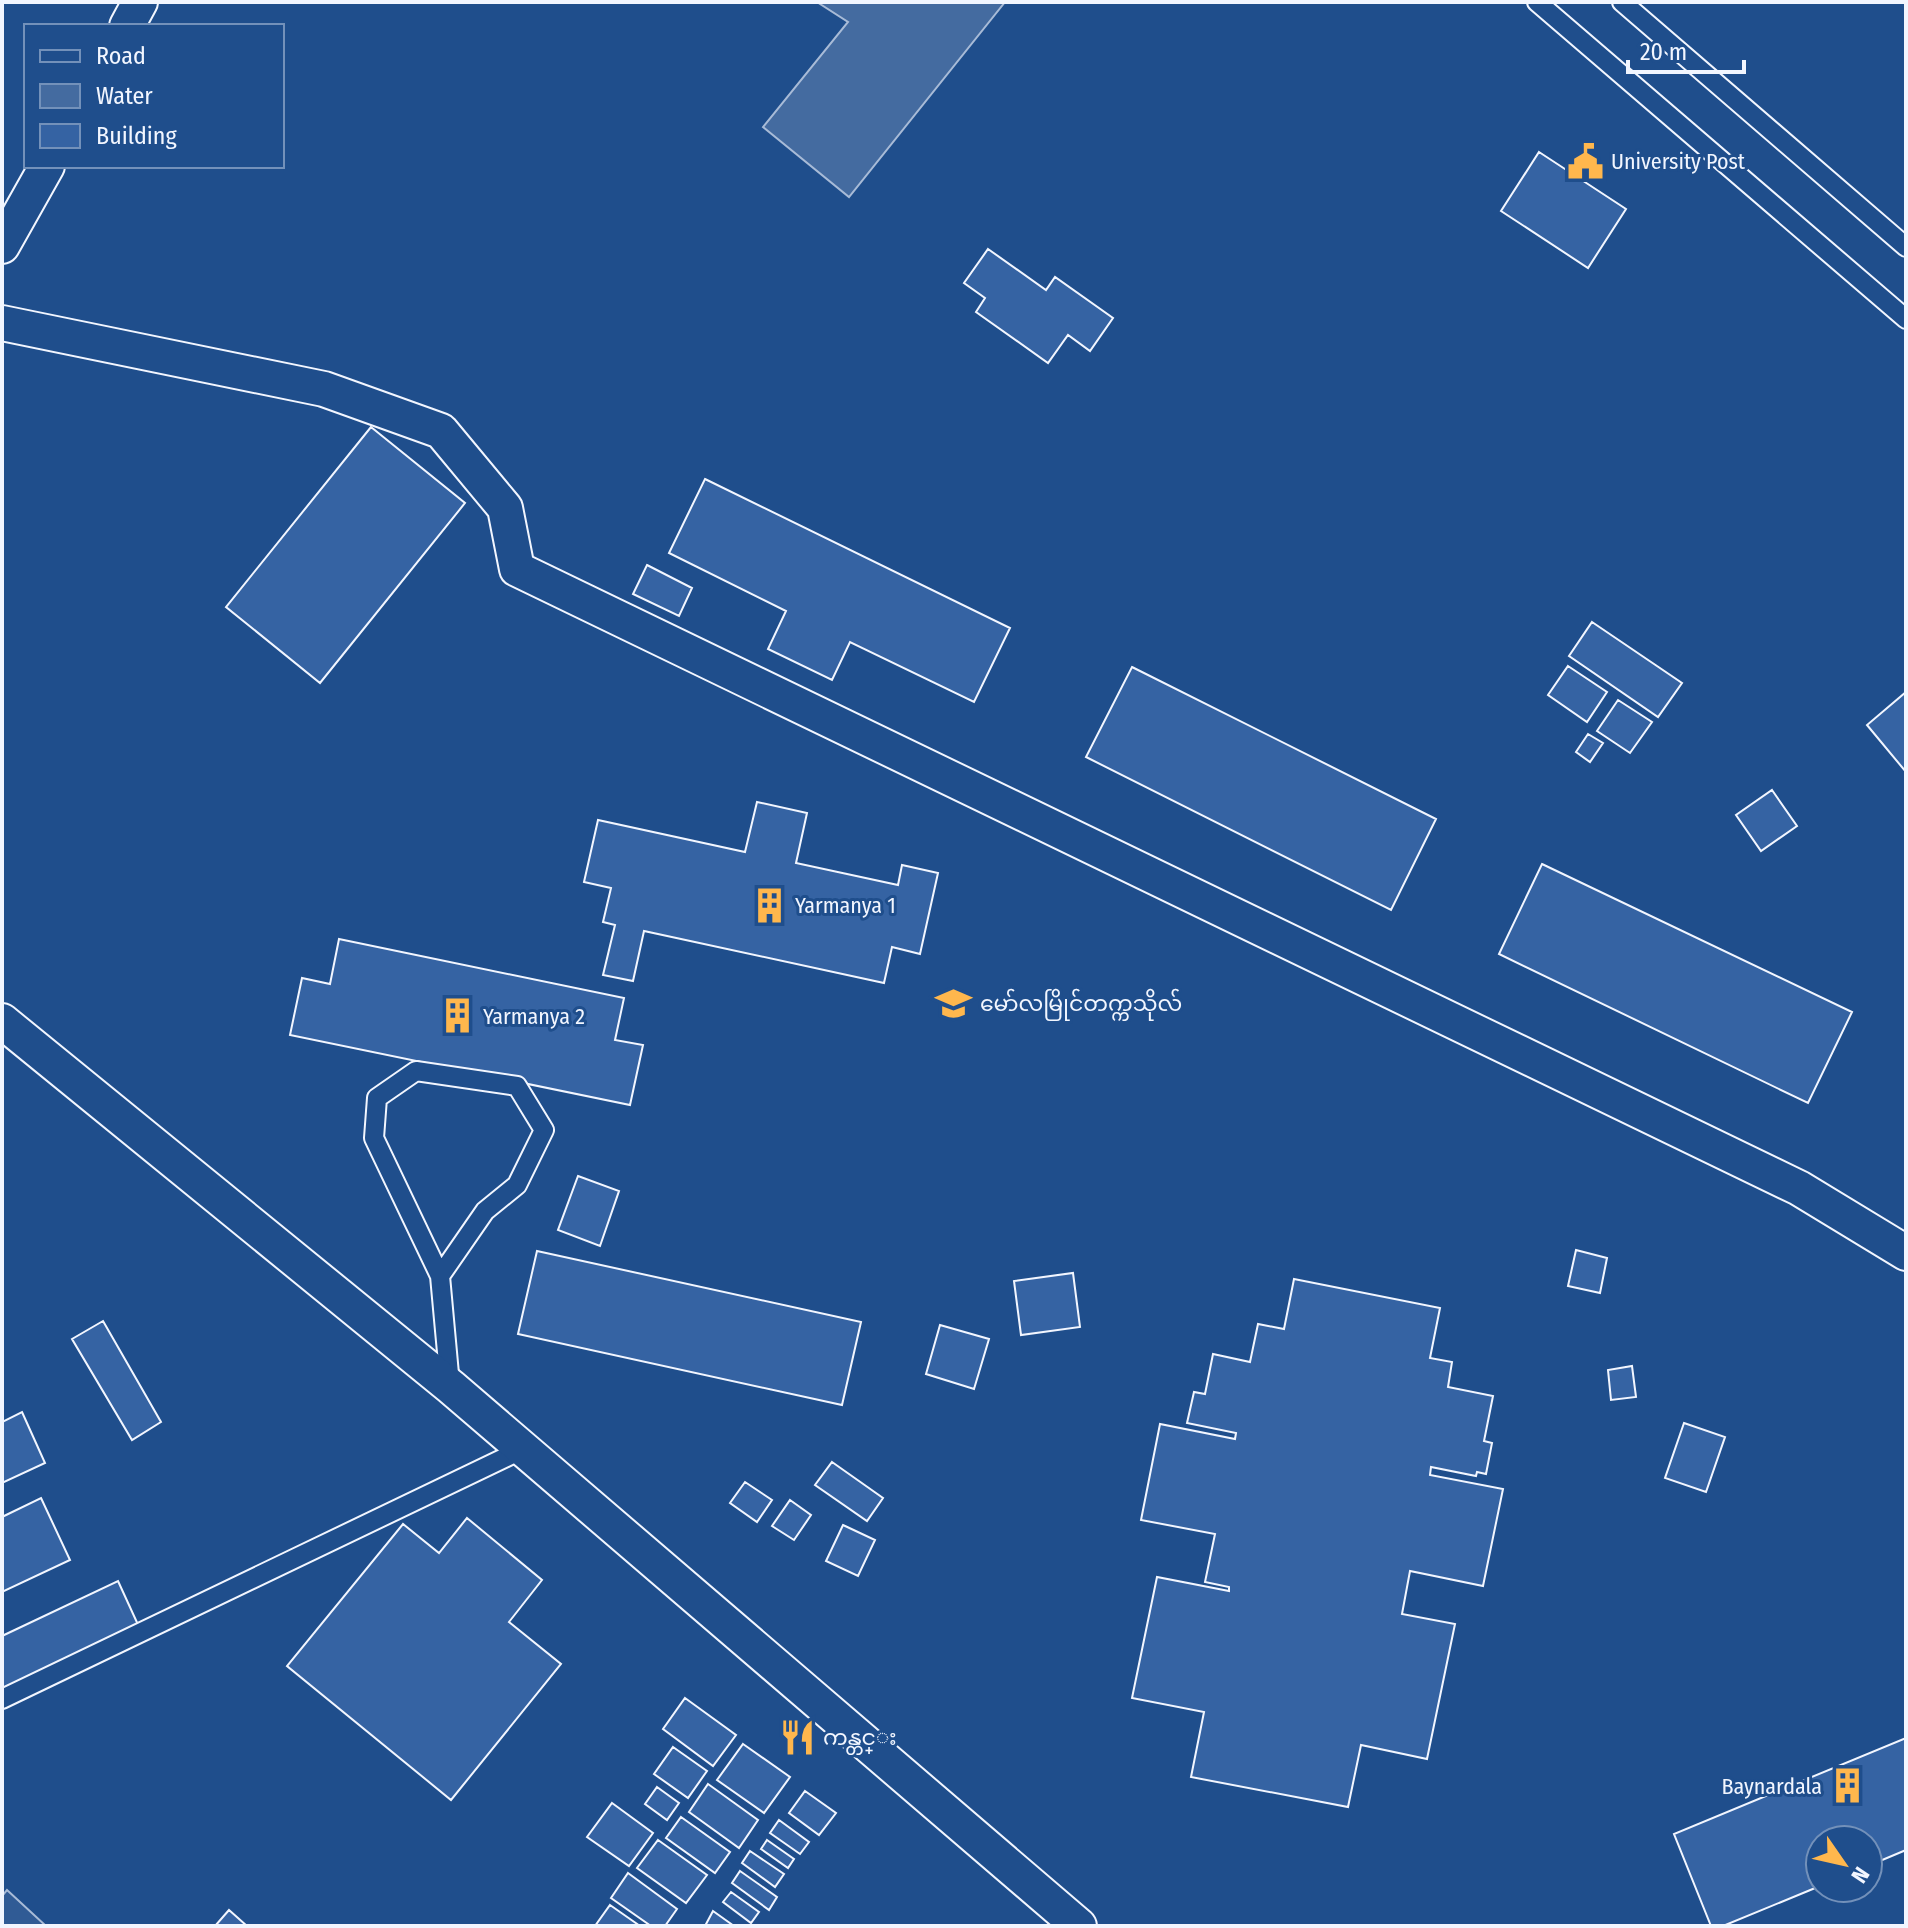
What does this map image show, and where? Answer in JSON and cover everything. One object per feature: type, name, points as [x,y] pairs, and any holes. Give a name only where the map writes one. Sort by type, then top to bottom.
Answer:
[{"type":"street","points":[[128,24],[140,2]]},
{"type":"street","points":[[2,246],[46,168]]},
{"type":"street","points":[[2,323],[324,389],[441,431],[505,508],[517,569],[1799,1188],[1906,1253]]},
{"type":"street","points":[[2,1021],[451,1387],[1079,1926]]},
{"type":"lane","points":[[1537,2],[1906,319]]},
{"type":"lane","points":[[1622,2],[1906,247]]},
{"type":"lane","points":[[440,1276],[485,1211],[517,1185],[544,1130],[517,1086],[416,1071],[377,1098],[374,1138],[440,1276],[451,1387]]},
{"type":"lane","points":[[2,1699],[523,1449]]},
{"type":"shaded area","points":[[7,1890],[46,1926],[2,1926],[2,1896]]},
{"type":"water","points":[[817,2],[1005,2],[849,197],[763,127],[848,22]]},
{"type":"building","points":[[1539,152],[1626,209],[1588,268],[1501,211]]},
{"type":"building","points":[[988,249],[1046,290],[1055,277],[1113,318],[1090,351],[1068,335],[1048,363],[976,312],[985,298],[964,283]]},
{"type":"building","points":[[371,427],[465,503],[320,683],[226,607]]},
{"type":"building","points":[[705,479],[1010,628],[974,702],[850,642],[832,680],[768,649],[786,611],[669,553]]},
{"type":"building","points":[[647,565],[692,588],[679,616],[633,594]]},
{"type":"building","points":[[1592,622],[1682,683],[1658,717],[1569,656]]},
{"type":"building","points":[[1568,666],[1607,692],[1587,722],[1548,695]]},
{"type":"building","points":[[1132,667],[1436,819],[1391,910],[1086,757]]},
{"type":"building","points":[[1906,692],[1906,772],[1867,725]]},
{"type":"building","points":[[1618,700],[1652,722],[1630,753],[1597,731]]},
{"type":"building","points":[[1588,734],[1603,743],[1590,762],[1576,752]]},
{"type":"building","points":[[1772,790],[1797,826],[1761,851],[1736,815]]},
{"type":"building","name":"Yarmanya 1","points":[[757,802],[807,813],[796,863],[898,885],[902,865],[938,873],[920,954],[892,947],[884,983],[644,931],[633,981],[603,975],[615,925],[603,922],[611,888],[584,882],[598,820],[745,852]]},
{"type":"building","points":[[1542,864],[1852,1012],[1808,1103],[1499,954]]},
{"type":"building","name":"Yarmanya 2","points":[[339,939],[624,998],[615,1040],[643,1045],[630,1105],[290,1035],[302,978],[330,984]]},
{"type":"building","points":[[578,1176],[619,1191],[600,1246],[558,1230]]},
{"type":"building","points":[[1576,1250],[1607,1258],[1600,1293],[1568,1286]]},
{"type":"building","points":[[537,1251],[861,1322],[842,1405],[518,1334]]},
{"type":"building","points":[[1073,1273],[1080,1327],[1021,1335],[1014,1281]]},
{"type":"building","points":[[1294,1279],[1440,1308],[1430,1358],[1452,1362],[1448,1387],[1493,1396],[1484,1441],[1492,1443],[1486,1474],[1477,1472],[1476,1476],[1431,1467],[1430,1475],[1503,1489],[1483,1586],[1410,1571],[1402,1614],[1455,1624],[1427,1759],[1361,1745],[1348,1807],[1191,1777],[1204,1712],[1132,1698],[1157,1577],[1229,1591],[1229,1587],[1205,1582],[1215,1534],[1141,1520],[1160,1424],[1235,1439],[1236,1433],[1187,1423],[1194,1392],[1205,1394],[1213,1354],[1250,1362],[1258,1324],[1284,1329]]},
{"type":"building","points":[[103,1321],[161,1422],[132,1440],[72,1339]]},
{"type":"building","points":[[940,1325],[989,1339],[974,1389],[926,1374]]},
{"type":"building","points":[[1632,1366],[1636,1397],[1611,1400],[1608,1370]]},
{"type":"building","points":[[22,1412],[45,1463],[2,1483],[2,1422]]},
{"type":"building","points":[[1684,1423],[1725,1437],[1706,1492],[1665,1478]]},
{"type":"building","points":[[832,1462],[883,1498],[867,1521],[815,1485]]},
{"type":"building","points":[[745,1482],[772,1500],[757,1522],[730,1503]]},
{"type":"building","points":[[41,1498],[70,1560],[2,1592],[2,1517]]},
{"type":"building","points":[[790,1500],[811,1515],[794,1540],[772,1526]]},
{"type":"building","points":[[467,1518],[542,1580],[509,1622],[561,1664],[451,1800],[287,1666],[403,1524],[439,1553]]},
{"type":"building","points":[[843,1525],[875,1540],[858,1576],[826,1561]]},
{"type":"building","points":[[118,1581],[140,1629],[2,1694],[2,1636]]},
{"type":"building","points":[[685,1698],[736,1735],[713,1766],[663,1729]]},
{"type":"building","name":"Baynardala","points":[[1906,1738],[1906,1850],[1884,1859],[1884,1824],[1804,1824],[1804,1893],[1723,1926],[1711,1926],[1674,1834]]},
{"type":"building","points":[[743,1744],[790,1777],[764,1813],[717,1780]]},
{"type":"building","points":[[673,1747],[707,1771],[688,1798],[654,1774]]},
{"type":"building","points":[[708,1784],[758,1820],[739,1848],[689,1812]]},
{"type":"building","points":[[657,1787],[679,1803],[667,1820],[645,1804]]},
{"type":"building","points":[[805,1791],[836,1813],[819,1835],[789,1813]]},
{"type":"building","points":[[612,1803],[653,1833],[629,1866],[587,1837]]},
{"type":"building","points":[[681,1817],[730,1852],[715,1873],[666,1838]]},
{"type":"building","points":[[779,1820],[809,1842],[800,1854],[770,1833]]},
{"type":"building","points":[[658,1840],[707,1875],[686,1903],[637,1868]]},
{"type":"building","points":[[767,1840],[794,1859],[788,1868],[761,1849]]},
{"type":"building","points":[[750,1851],[784,1874],[775,1887],[742,1863]]},
{"type":"building","points":[[740,1871],[777,1897],[769,1910],[732,1883]]},
{"type":"building","points":[[628,1873],[677,1909],[665,1926],[651,1926],[611,1898]]},
{"type":"building","points":[[731,1892],[759,1912],[751,1923],[723,1902]]},
{"type":"building","points":[[610,1905],[640,1926],[595,1926]]},
{"type":"building","points":[[229,1910],[247,1926],[215,1926]]},
{"type":"building","points":[[713,1911],[734,1926],[705,1926]]},
{"type":"place","name":"University Post","points":[[1585,161]]},
{"type":"place","name":"Yarmanya 1","points":[[769,905]]},
{"type":"place","name":"မော်လမြိုင်တက္ကသိုလ်","points":[[954,1003]]},
{"type":"place","name":"Yarmanya 2","points":[[457,1016]]},
{"type":"place","name":"ကန္တင္း","points":[[797,1737]]},
{"type":"place","name":"Baynardala","points":[[1848,1786]]}]
